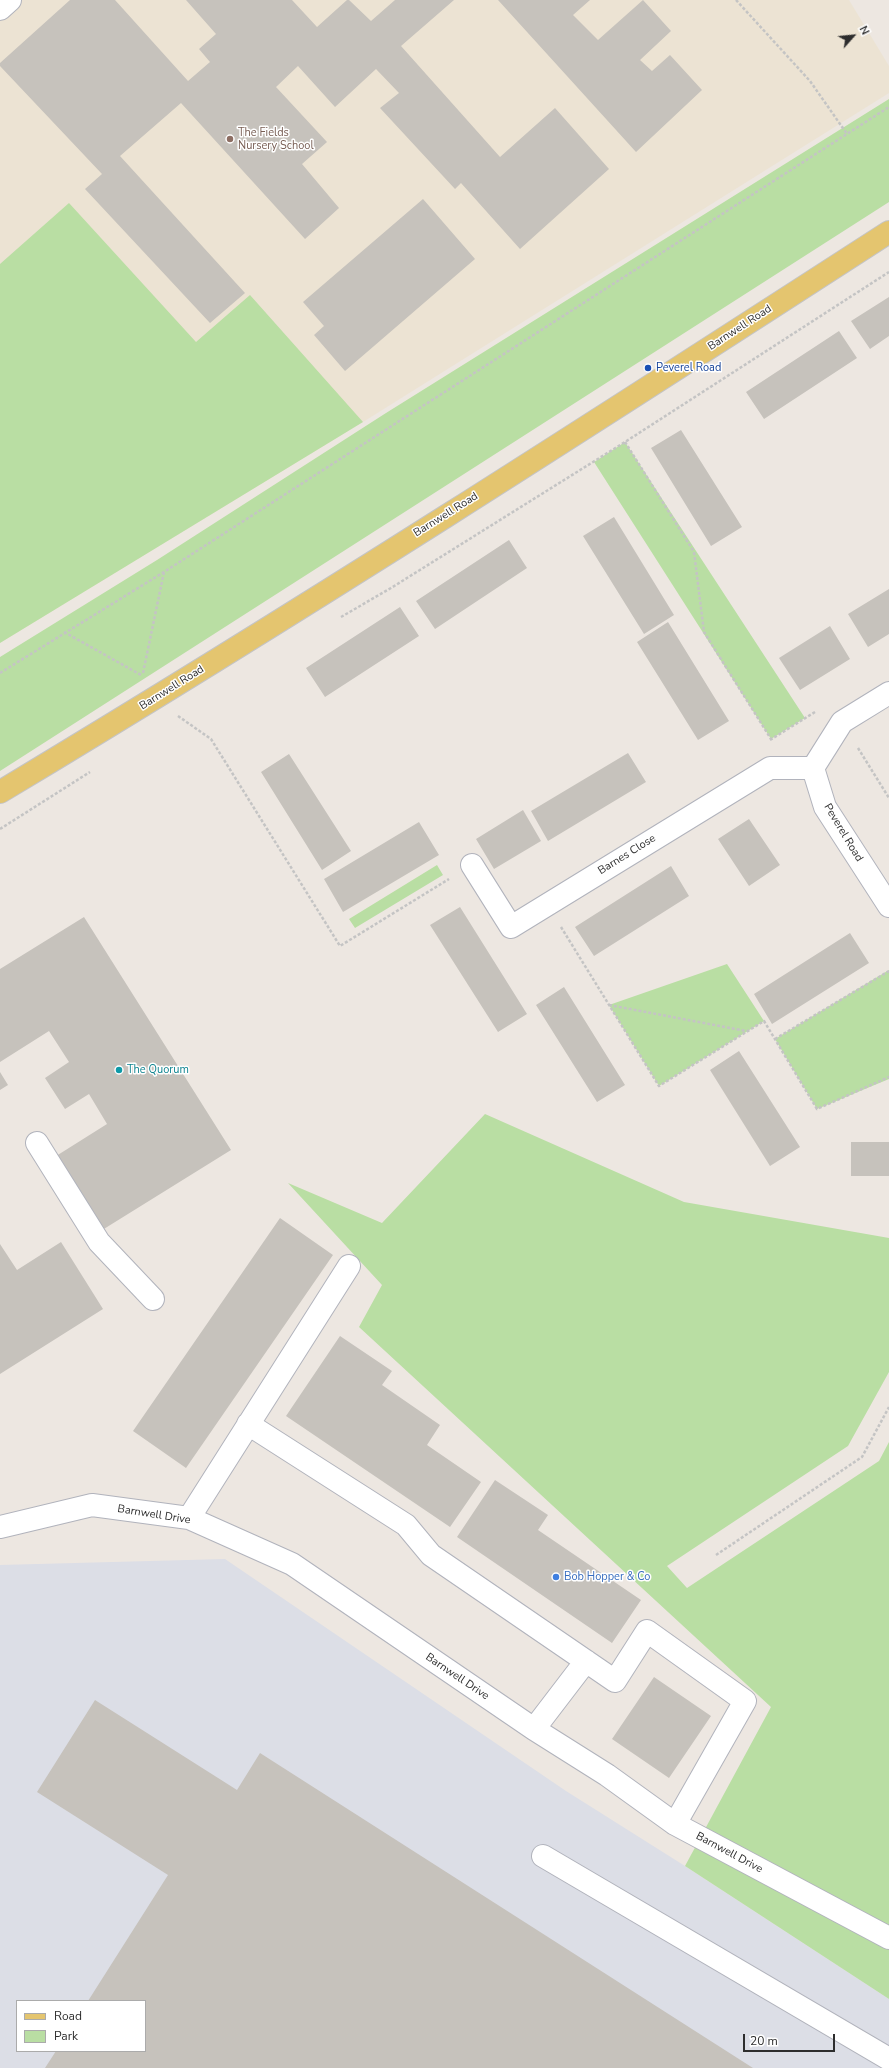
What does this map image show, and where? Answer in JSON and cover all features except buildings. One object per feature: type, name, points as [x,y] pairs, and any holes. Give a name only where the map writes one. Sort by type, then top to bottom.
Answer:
[{"type":"main road","name":"Barnwell Road","points":[[0,792],[300,609],[889,232]]},
{"type":"street","points":[[0,9],[10,0]]},
{"type":"street","points":[[813,768],[842,722],[889,693]]},
{"type":"street","name":"Barnes Close","points":[[472,865],[511,927],[770,768],[813,768]]},
{"type":"street","name":"Peverel Road","points":[[813,768],[825,807],[889,906]]},
{"type":"street","points":[[37,1143],[99,1242],[153,1299]]},
{"type":"street","points":[[189,1518],[349,1266]]},
{"type":"street","points":[[248,1424],[406,1525],[431,1556],[615,1681],[647,1631],[744,1701],[675,1824]]},
{"type":"street","name":"Barnwell Drive","points":[[0,1527],[92,1505],[189,1518],[292,1564],[534,1729],[607,1775],[675,1824],[889,1938]]},
{"type":"street","points":[[534,1729],[586,1661]]},
{"type":"street","points":[[543,1856],[889,2059]]},
{"type":"path","points":[[736,0],[810,81],[847,134]]},
{"type":"path","points":[[0,673],[64,632],[164,572],[889,107]]},
{"type":"path","points":[[336,620],[391,588],[625,442],[889,272]]},
{"type":"path","points":[[625,442],[694,552],[704,632],[771,739]]},
{"type":"path","points":[[64,632],[142,676],[164,572]]},
{"type":"path","points":[[184,712],[178,716],[211,739],[340,946],[472,865]]},
{"type":"path","points":[[842,722],[889,798]]},
{"type":"path","points":[[547,904],[659,1086],[764,1021],[817,1109],[889,1078]]},
{"type":"path","points":[[775,1039],[889,971]]},
{"type":"path","points":[[609,1005],[747,1032]]},
{"type":"path","points":[[716,1555],[862,1457],[889,1407]]},
{"type":"shaded area","points":[[0,0],[849,0],[889,66],[889,93],[363,422],[0,643]]},
{"type":"shaded area","points":[[225,1559],[566,1791],[685,1866],[889,1999],[889,2068],[0,2068],[0,1565]]},
{"type":"green space","points":[[889,99],[889,202],[0,771],[0,657],[157,560],[386,413]]},
{"type":"green space","points":[[69,203],[196,342],[250,295],[363,422],[0,643],[0,264]]},
{"type":"green space","points":[[625,442],[805,718],[771,739],[594,462]]},
{"type":"green space","points":[[437,865],[443,875],[355,928],[349,919]]},
{"type":"green space","points":[[727,964],[764,1021],[659,1086],[609,1005]]},
{"type":"green space","points":[[889,970],[889,1079],[817,1109],[775,1039]]},
{"type":"green space","points":[[485,1114],[684,1202],[889,1238],[889,1372],[848,1446],[667,1566],[687,1588],[879,1461],[889,1442],[889,1999],[685,1866],[771,1707],[359,1327],[382,1285],[288,1183],[382,1223]]},
{"type":"place","name":"The Fields Nursery School","points":[[230,139]]},
{"type":"place","name":"Peverel Road","points":[[648,368]]},
{"type":"place","name":"The Quorum","points":[[119,1070]]},
{"type":"place","name":"Bob Hopper & Co","points":[[556,1577]]}]
